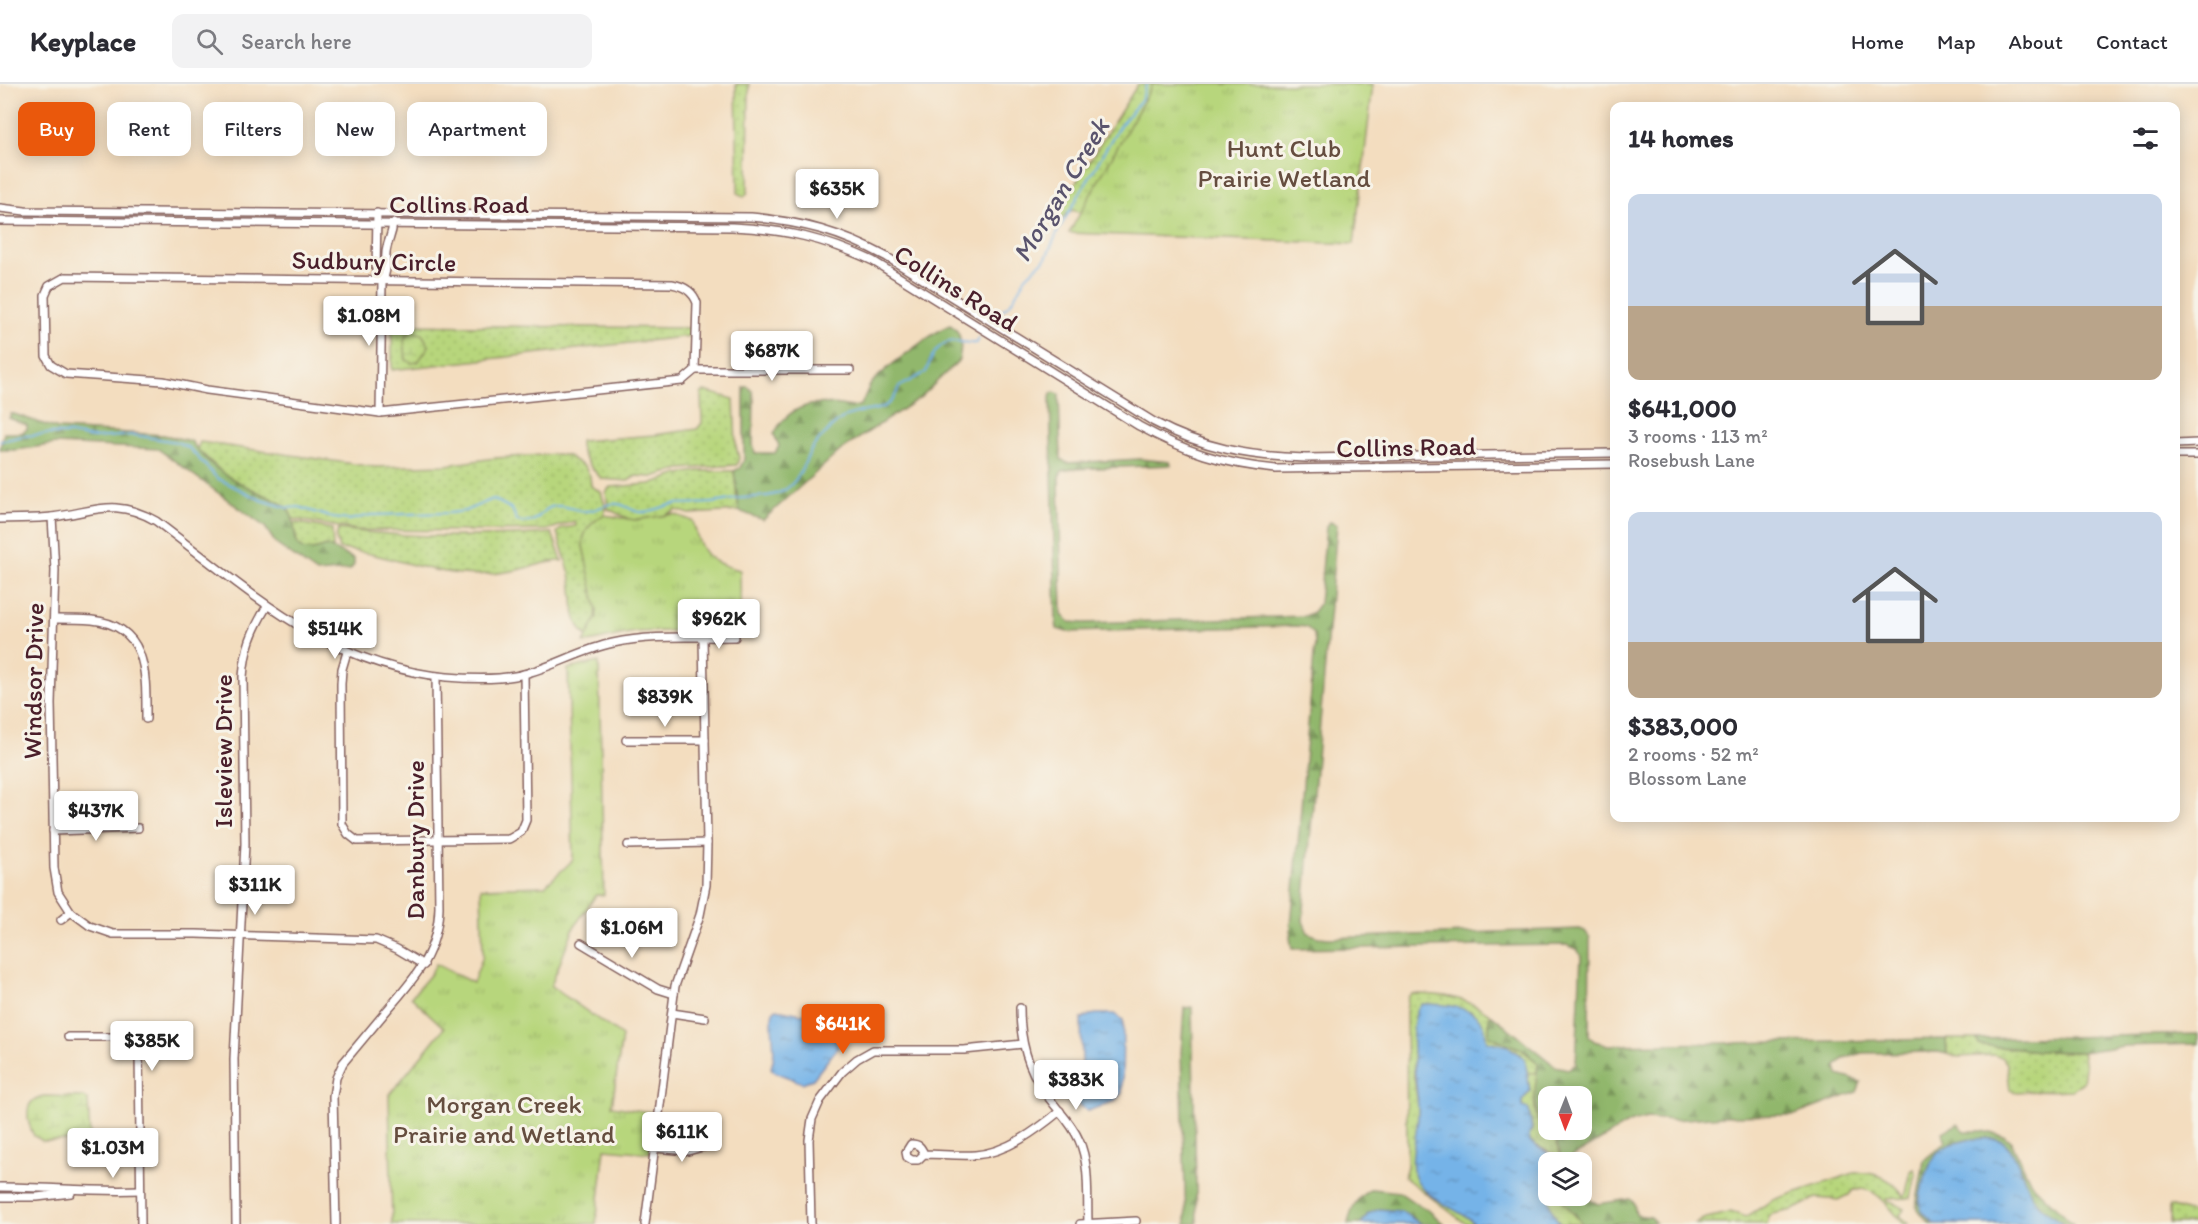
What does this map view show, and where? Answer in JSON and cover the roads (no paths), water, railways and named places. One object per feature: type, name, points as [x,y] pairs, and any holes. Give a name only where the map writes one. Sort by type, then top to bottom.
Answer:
[{"type":"street","name":"Collins Road","points":[[0,208],[25,211],[751,217],[803,224],[836,233],[887,256],[1154,422],[1188,439],[1233,452],[1306,458],[1610,453]]},
{"type":"street","points":[[377,213],[376,273],[382,282]]},
{"type":"street","points":[[380,412],[382,282],[387,273],[387,246],[392,236],[393,213]]},
{"type":"street","name":"Collins Road","points":[[0,221],[760,228],[799,234],[832,243],[873,261],[1161,438],[1200,455],[1246,466],[1304,470],[1610,464]]},
{"type":"street","name":"Sudbury Circle","points":[[65,278],[680,285],[694,296],[697,304],[694,370],[686,379],[671,383],[380,412],[203,389],[163,381],[66,374],[51,365],[46,356],[45,295],[49,286],[65,278]]},
{"type":"street","points":[[694,370],[850,370]]},
{"type":"street","points":[[2180,444],[2198,443]]},
{"type":"street","points":[[2180,455],[2198,455]]},
{"type":"street","points":[[0,519],[52,517],[109,507],[144,514],[267,606],[305,631],[347,652],[398,669],[436,676],[486,679],[524,674],[583,651],[615,642],[658,638],[735,637]]},
{"type":"street","name":"Windsor Drive","points":[[52,517],[55,570],[51,703],[55,881],[58,892],[71,912],[90,926],[113,934],[242,935],[376,940],[386,943],[424,965]]},
{"type":"street","name":"Isleview Drive","points":[[236,1224],[234,1059],[245,844],[243,677],[245,653],[254,628],[267,606]]},
{"type":"street","points":[[55,619],[94,620],[110,624],[126,634],[138,648],[144,663],[146,719]]},
{"type":"street","points":[[645,1224],[674,994],[703,900],[707,843],[703,638]]},
{"type":"street","points":[[347,652],[341,684],[342,824],[348,834],[357,841],[509,839],[520,832],[526,820],[524,674]]},
{"type":"street","name":"Danbury Drive","points":[[336,1224],[333,1096],[336,1078],[344,1063],[424,965],[435,937],[439,917],[436,676]]},
{"type":"street","points":[[626,740],[705,740]]},
{"type":"street","points":[[53,831],[138,828]]},
{"type":"street","points":[[628,845],[707,843]]},
{"type":"street","points":[[61,920],[71,912]]},
{"type":"street","points":[[581,943],[658,989],[674,994]]},
{"type":"street","points":[[1020,1008],[1023,1044],[1032,1070],[1043,1091],[1072,1126],[1084,1151],[1088,1222]]},
{"type":"street","points":[[672,1013],[705,1017]]},
{"type":"street","points":[[68,1037],[121,1036],[128,1038],[139,1051],[141,1224]]},
{"type":"street","points":[[811,1224],[809,1139],[812,1119],[820,1101],[842,1072],[856,1059],[873,1050],[969,1049],[1023,1044]]},
{"type":"street","points":[[924,1154],[977,1155],[999,1149],[1038,1129],[1060,1111]]},
{"type":"street","points":[[655,1148],[688,1151],[706,1146]]},
{"type":"street","points":[[0,1187],[86,1191],[140,1190]]},
{"type":"street","points":[[0,1197],[37,1197],[86,1191]]},
{"type":"street","points":[[1080,1224],[1136,1221]]},
{"type":"water","points":[[1422,1004],[1438,1004],[1465,1010],[1480,1019],[1487,1041],[1508,1046],[1525,1059],[1530,1091],[1522,1101],[1522,1107],[1529,1109],[1532,1129],[1529,1135],[1530,1142],[1546,1152],[1538,1152],[1538,1206],[1551,1206],[1560,1224],[1474,1224],[1470,1219],[1432,1196],[1419,1184],[1413,1171],[1418,1120],[1413,1056],[1416,1013]]},
{"type":"water","points":[[830,1006],[834,1008],[832,1028],[838,1047],[813,1079],[802,1083],[773,1071],[771,1068],[774,1054],[773,1011],[777,1009],[802,1014]]},
{"type":"water","points":[[1097,1014],[1114,1014],[1123,1020],[1122,1093],[1114,1101],[1088,1111],[1073,1099],[1064,1082],[1078,1070],[1082,1063],[1081,1019]]},
{"type":"water","points":[[1971,1139],[2000,1140],[2006,1144],[2036,1202],[2064,1224],[1935,1224],[1920,1206],[1920,1195],[1928,1171],[1934,1157],[1945,1147]]},
{"type":"water","points":[[1379,1209],[1401,1211],[1421,1224],[1361,1224],[1368,1214]]},
{"type":"waterway","name":"Morgan Creek","points":[[1001,311],[1010,304],[1026,277],[1046,258],[1058,231],[1118,128],[1141,100],[1147,84]]},
{"type":"waterway","name":"Morgan Creek","points":[[0,441],[24,436],[70,434],[93,438],[134,435],[177,442],[189,448],[217,478],[261,500],[288,508],[299,507],[333,518],[349,520],[371,515],[465,511],[493,499],[512,509],[517,521],[525,522],[535,519],[550,507],[556,506],[587,511],[614,504],[644,512],[675,504],[715,503],[739,498],[768,496],[783,491],[797,478],[813,447],[840,420],[851,414],[875,410],[889,404],[899,387],[926,372],[932,357],[943,344],[953,341],[977,343],[979,338]]},
{"type":"park label","name":"Hunt Club Prairie Wetland","points":[[1284,163]]},
{"type":"park label","name":"Morgan Creek Prairie and Wetland","points":[[504,1119]]}]
